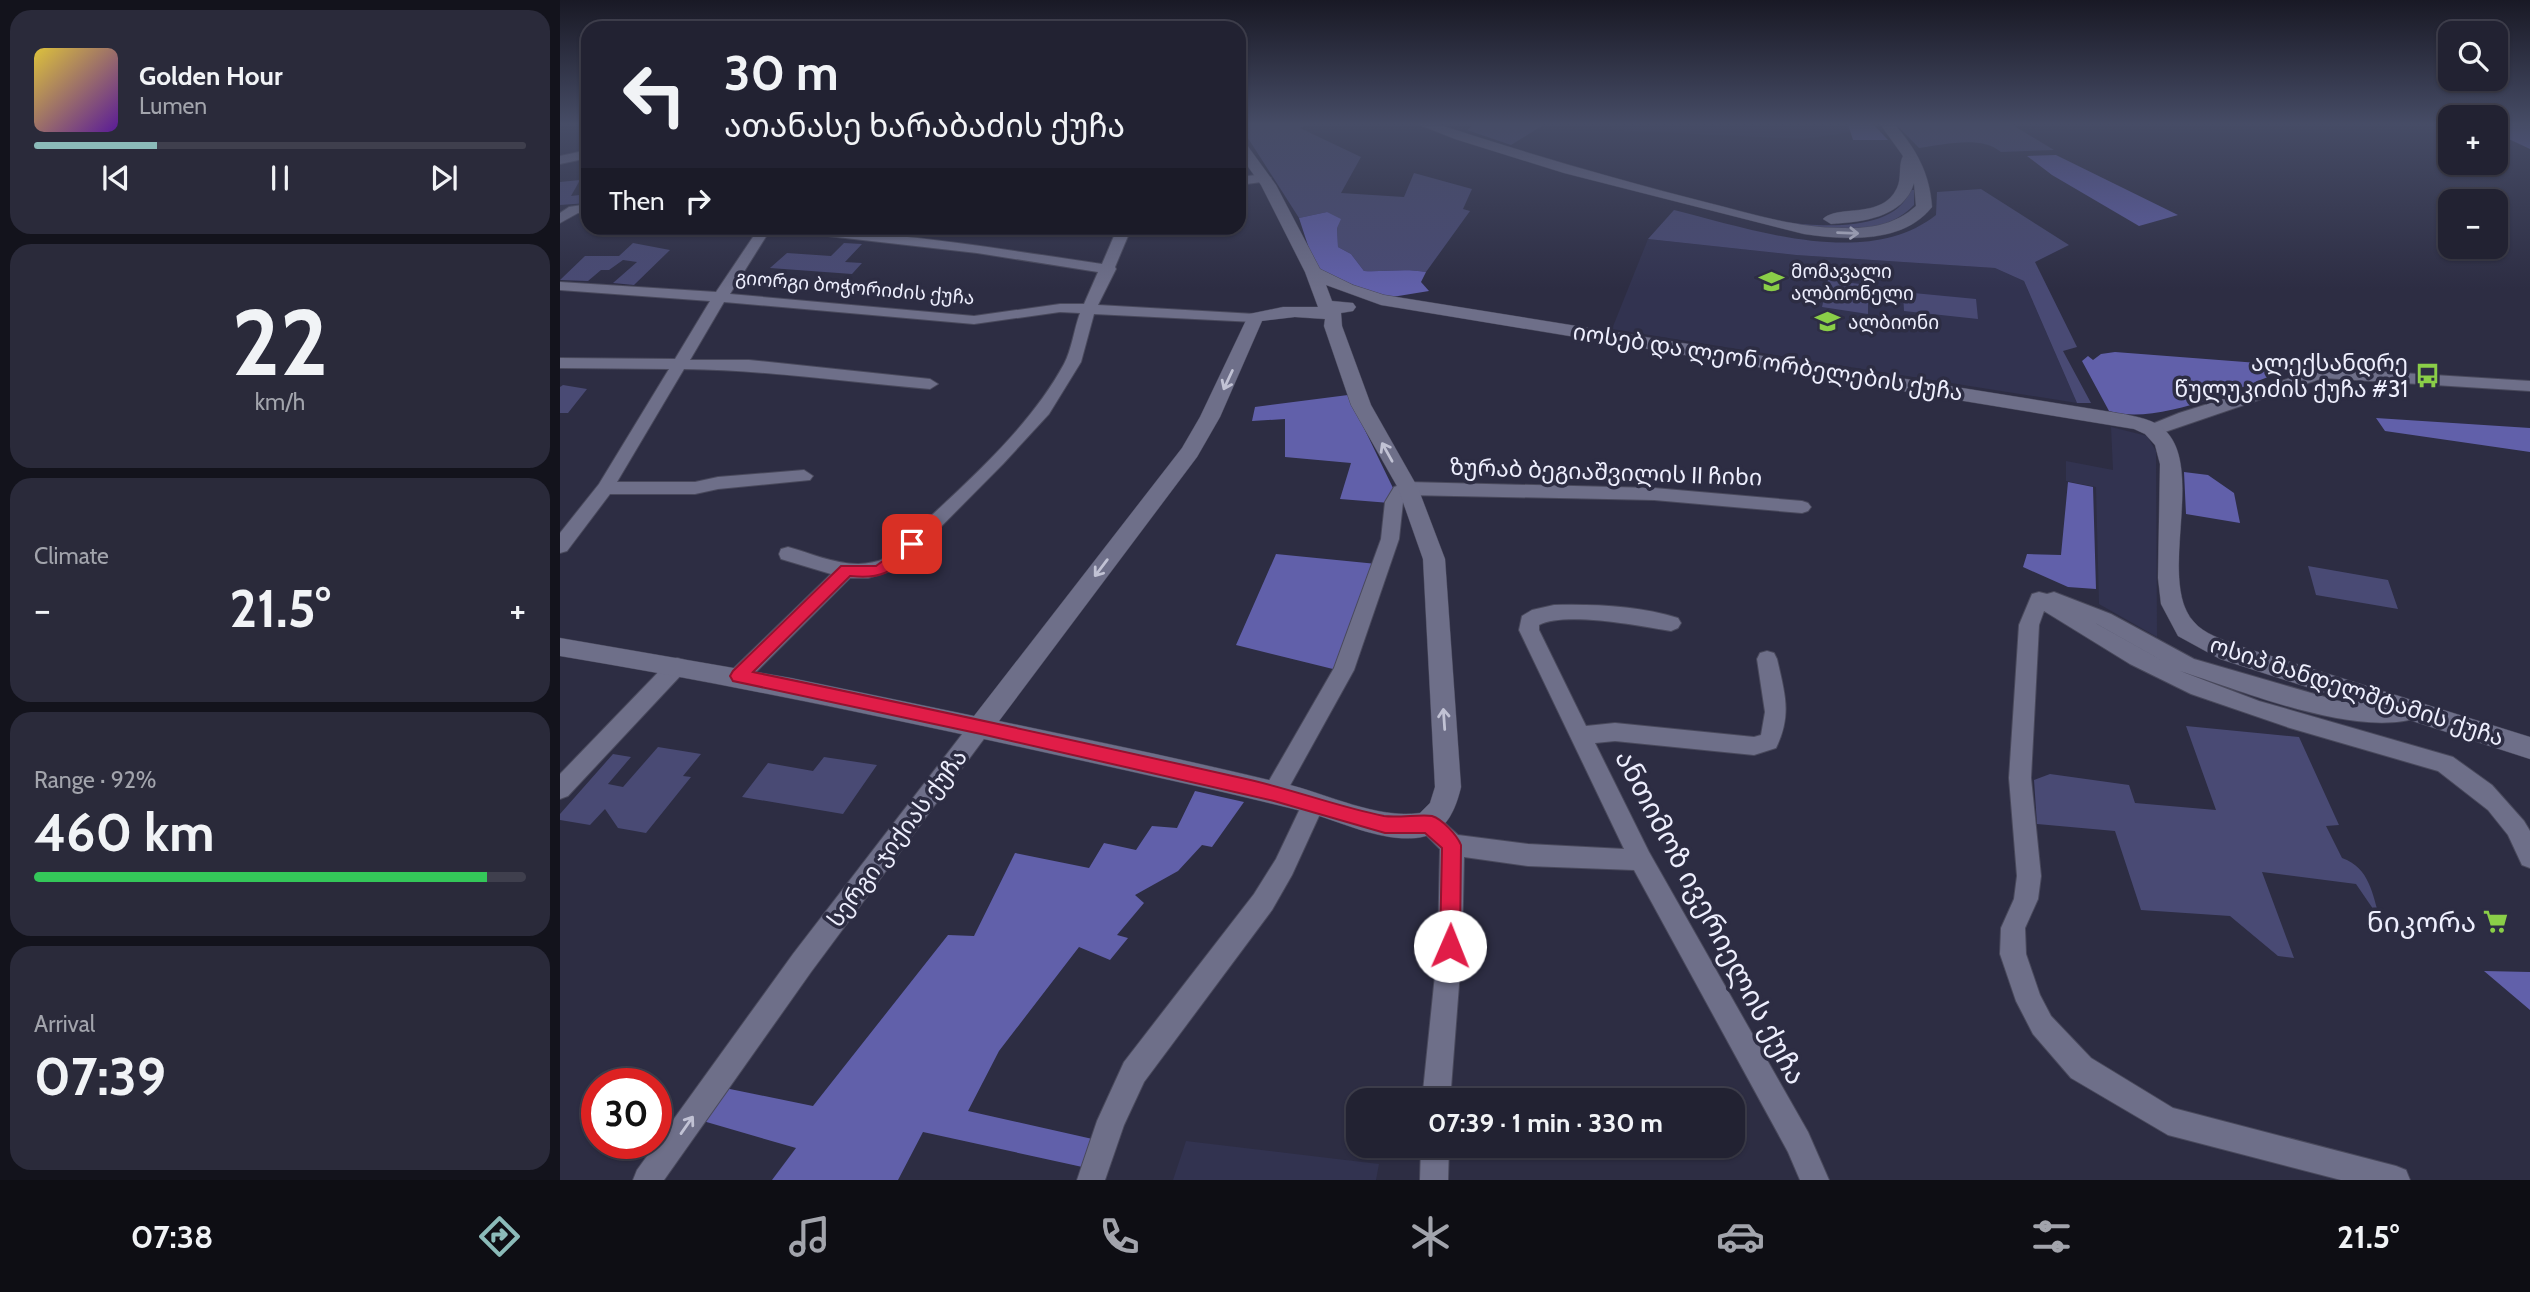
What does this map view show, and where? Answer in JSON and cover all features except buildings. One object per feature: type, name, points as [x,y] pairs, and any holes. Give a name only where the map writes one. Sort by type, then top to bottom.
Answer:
[{"type":"street","points":[[560,647],[739,676],[981,726],[1274,793],[1385,825],[1416,826],[1429,823],[1438,816],[1448,787],[1434,559],[1408,488],[1362,405],[1333,326],[1337,303],[1313,272],[1266,179]]},
{"type":"street","points":[[1601,179],[1815,231],[1855,233],[1888,229],[1912,220],[1924,207],[1925,190],[1922,179]]},
{"type":"street","points":[[1733,213],[1820,220],[1856,218],[1880,211],[1899,199],[1908,185],[1908,179]]},
{"type":"street","points":[[560,219],[581,209]]},
{"type":"street","points":[[560,545],[605,488],[760,235]]},
{"type":"street","points":[[854,235],[977,249],[1108,269]]},
{"type":"street","points":[[788,554],[846,570],[872,573],[893,563],[1042,410],[1073,362],[1090,310],[1121,236]]},
{"type":"street","points":[[1313,272],[1337,303]]},
{"type":"street","name":"გიორგი ბოჭორიძის ქუჩა","points":[[560,286],[720,297],[974,320],[1042,309],[1179,312],[1255,318],[1337,303]]},
{"type":"street","name":"იოსებ და ლეონ ორბელების ქუჩა","points":[[1337,303],[1381,300],[2105,417],[2153,430]]},
{"type":"street","name":"სერგი ჯიქიას ქუჩა","points":[[647,1180],[802,963],[1190,452],[1210,417],[1255,318]]},
{"type":"street","points":[[560,363],[749,365],[805,373],[930,384]]},
{"type":"street","points":[[2153,430],[2185,416],[2322,373],[2530,386]]},
{"type":"street","name":"ოსიპ მანდელშტამის ქუჩა","points":[[2153,430],[2167,446],[2172,465],[2169,583],[2170,597],[2183,625],[2200,639],[2228,652],[2530,748]]},
{"type":"street","points":[[605,488],[695,488],[718,482],[804,476]]},
{"type":"street","points":[[1274,793],[1344,670],[1391,539],[1396,495],[1408,488]]},
{"type":"street","name":"ზურაბ ბეგიაშვილის II ჩიხი","points":[[1408,488],[1748,500],[1802,507]]},
{"type":"street","points":[[739,676],[846,570]]},
{"type":"street","points":[[2039,599],[2048,598],[2076,606],[2187,665],[2294,698],[2339,710],[2375,715],[2413,711]]},
{"type":"street","points":[[2039,599],[2155,667],[2197,687],[2271,714],[2445,764],[2504,810],[2525,842],[2530,857]]},
{"type":"street","points":[[2039,599],[2029,625],[2020,778],[2029,876],[2026,898],[2013,928],[2013,954],[2029,1001],[2042,1025],[2081,1068],[2168,1121],[2396,1180]]},
{"type":"street","name":"ანთიმოზ ივერიელის ქუჩა","points":[[1671,623],[1612,615],[1541,612],[1530,618],[1529,630],[1641,860],[1792,1132],[1815,1180]]},
{"type":"street","points":[[1582,735],[1615,732],[1754,746],[1769,742],[1776,730],[1776,708],[1767,659]]},
{"type":"street","points":[[560,789],[677,666]]},
{"type":"street","points":[[1091,1180],[1111,1121],[1135,1072],[1263,902],[1284,867],[1314,803]]},
{"type":"street","points":[[1429,823],[1452,845],[1517,854],[1641,860]]},
{"type":"street","points":[[1437,1088],[1450,946],[1452,845]]},
{"type":"street","points":[[1434,1180],[1435,1158]]},
{"type":"shaded area","points":[[1274,179],[1349,179],[1341,193],[1404,197],[1411,179],[1436,179],[1472,189],[1463,209],[1470,211],[1426,272],[1364,271],[1351,254],[1338,247],[1337,228],[1327,212],[1299,218]]},
{"type":"shaded area","points":[[2059,179],[2105,179],[2178,215],[2139,226]]},
{"type":"shaded area","points":[[580,180],[571,196],[581,195],[581,204],[560,205],[560,182]]},
{"type":"shaded area","points":[[1981,189],[2069,245],[2035,262],[2077,347],[2063,351],[2091,403],[2077,403],[2024,281],[1995,268],[1796,255],[1648,239],[1674,210],[1738,227],[1808,240],[1843,243],[1877,240],[1908,231],[1936,215],[1937,192]]},
{"type":"shaded area","points":[[1910,190],[1914,190],[1914,205],[1901,216],[1886,223],[1836,229],[1785,222],[1837,225],[1874,220],[1902,204]]},
{"type":"shaded area","points":[[1327,212],[1341,219],[1337,228],[1338,247],[1351,254],[1364,271],[1426,272],[1421,282],[1429,291],[1386,298],[1316,270],[1299,218]]},
{"type":"shaded area","name":"ალბიონი","points":[[1648,239],[1796,255],[1995,268],[2024,281],[2077,403],[1612,329]]},
{"type":"shaded area","points":[[633,243],[670,250],[634,285],[613,283],[637,262],[623,260],[609,270],[601,270],[588,281],[560,280],[585,256],[619,256]]},
{"type":"shaded area","points":[[844,243],[862,244],[845,262],[862,263],[852,274],[770,268],[787,253],[831,256]]},
{"type":"shaded area","points":[[1828,280],[1868,285],[1868,314],[1822,307]]},
{"type":"shaded area","points":[[1903,292],[1976,299],[1978,319],[1904,311]]},
{"type":"shaded area","points":[[2115,352],[2271,364],[2283,371],[2220,396],[2173,410],[2128,414],[2109,411],[2082,361],[2088,356],[2093,360],[2101,354]]},
{"type":"shaded area","points":[[563,385],[587,389],[568,413],[560,413],[560,387]]},
{"type":"shaded area","points":[[1348,395],[1393,488],[1390,503],[1340,499],[1351,463],[1285,457],[1285,419],[1252,421],[1255,407]]},
{"type":"shaded area","points":[[2376,418],[2530,428],[2530,452],[2385,431]]},
{"type":"shaded area","points":[[2111,427],[2147,436],[2156,451],[2157,637],[2099,604],[2096,487],[2066,481],[2066,461],[2113,470]]},
{"type":"shaded area","points":[[2184,472],[2208,475],[2234,493],[2240,523],[2186,514]]},
{"type":"shaded area","points":[[2068,482],[2093,487],[2096,589],[2068,587],[2023,567],[2027,554],[2061,555]]},
{"type":"shaded area","points":[[1276,554],[1377,564],[1337,670],[1236,645]]},
{"type":"shaded area","points":[[2308,566],[2388,580],[2398,609],[2316,595]]},
{"type":"shaded area","points":[[2186,726],[2299,737],[2339,825],[2326,826],[2342,858],[2359,868],[2364,875],[2380,919],[2356,884],[2262,872],[2294,958],[2278,956],[2230,916],[2141,910],[2115,831],[2037,824],[2034,780],[2050,774],[2129,785],[2135,803],[2216,810]]},
{"type":"shaded area","points":[[658,747],[701,754],[683,776],[691,777],[646,833],[618,828],[605,809],[590,825],[560,820],[560,814],[613,754],[631,757],[608,784],[623,787]]},
{"type":"shaded area","points":[[824,757],[877,765],[843,814],[742,797],[768,763],[813,771]]},
{"type":"shaded area","points":[[1195,791],[1244,802],[1212,847],[1202,845],[1178,871],[1135,895],[1144,903],[1117,935],[1128,938],[1110,960],[1079,947],[999,1051],[968,1111],[1097,1140],[1087,1168],[923,1132],[898,1180],[772,1180],[796,1148],[703,1121],[725,1088],[813,1106],[948,935],[974,936],[1015,853],[1089,868],[1104,843],[1136,850],[1152,826],[1177,828]]},
{"type":"shaded area","points":[[2484,971],[2530,972],[2530,1010]]},
{"type":"shaded area","points":[[1186,1141],[1379,1164],[1376,1180],[1173,1180]]},
{"type":"place","name":"მომავალი ალბიონელი","points":[[1771,282]]},
{"type":"place","name":"ალბიონი","points":[[1828,322]]},
{"type":"place","name":"ალექსანდრე წულუკიძის ქუჩა #31","points":[[2428,376]]},
{"type":"place","name":"ნიკორა","points":[[2496,922]]},
{"type":"route","points":[[912,544],[882,570],[859,573],[846,570],[739,676],[981,726],[1274,793],[1385,825],[1416,826],[1429,823],[1452,845],[1450,946]]}]
